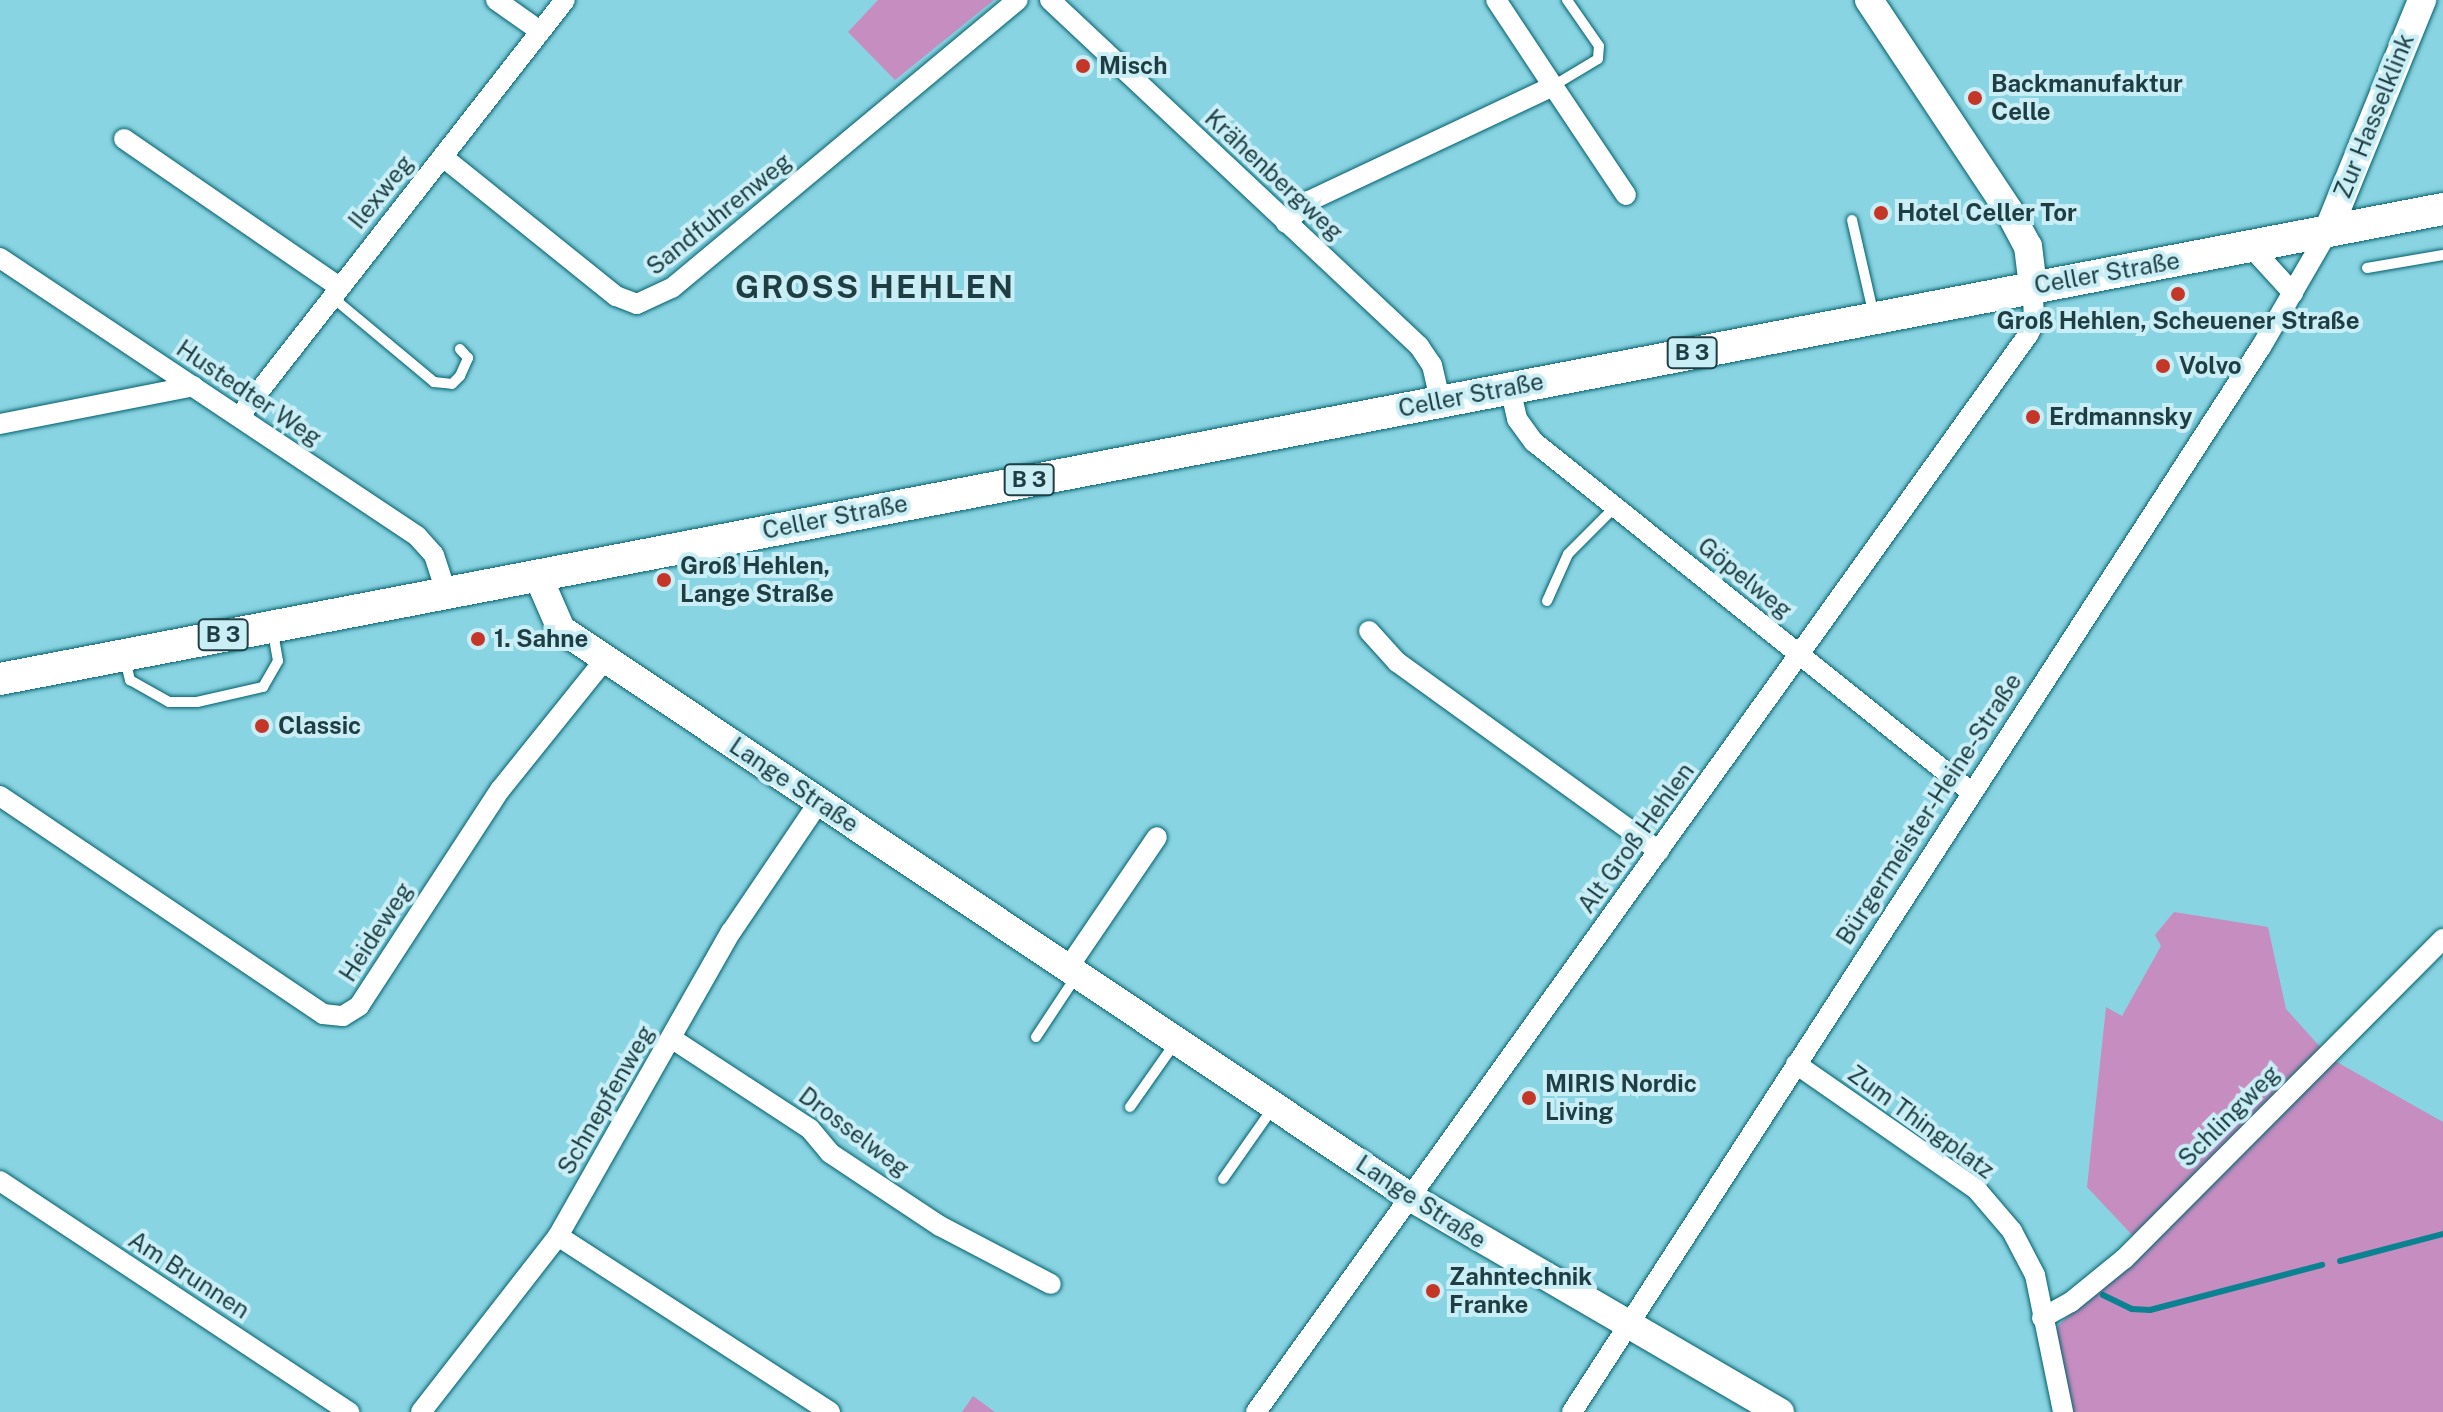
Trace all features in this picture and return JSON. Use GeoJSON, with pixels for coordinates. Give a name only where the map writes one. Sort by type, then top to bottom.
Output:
{"type":"FeatureCollection","features":[{"type":"Feature","properties":{"kind":"main road"},"geometry":{"type":"LineString","coordinates":[[1869,0],[2009,211],[2028,246],[2033,287]]}},
{"type":"Feature","properties":{"kind":"main road","name":"Zur Hasselklink"},"geometry":{"type":"LineString","coordinates":[[2327,233],[2422,0]]}},
{"type":"Feature","properties":{"kind":"main road","name":"Celler Straße"},"geometry":{"type":"LineString","coordinates":[[446,591],[2443,209]]}},
{"type":"Feature","properties":{"kind":"main road","name":"Lange Straße"},"geometry":{"type":"LineString","coordinates":[[537,574],[561,629],[1410,1197],[1780,1412]]}},
{"type":"Feature","properties":{"kind":"main road","name":"B 3"},"geometry":{"type":"LineString","coordinates":[[0,679],[446,591]]}},
{"type":"Feature","properties":{"kind":"street"},"geometry":{"type":"LineString","coordinates":[[496,0],[540,31]]}},
{"type":"Feature","properties":{"kind":"street","name":"Ilexweg"},"geometry":{"type":"LineString","coordinates":[[239,417],[334,291],[565,0]]}},
{"type":"Feature","properties":{"kind":"street","name":"Sandfuhrenweg"},"geometry":{"type":"LineString","coordinates":[[443,157],[616,296],[637,304],[672,288],[1018,0]]}},
{"type":"Feature","properties":{"kind":"street","name":"Krähenbergweg"},"geometry":{"type":"LineString","coordinates":[[1050,0],[1419,346],[1432,365],[1440,401]]}},
{"type":"Feature","properties":{"kind":"street"},"geometry":{"type":"LineString","coordinates":[[1496,0],[1626,195]]}},
{"type":"Feature","properties":{"kind":"street"},"geometry":{"type":"LineString","coordinates":[[1286,223],[1309,201],[1553,86]]}},
{"type":"Feature","properties":{"kind":"street"},"geometry":{"type":"LineString","coordinates":[[124,139],[334,291]]}},
{"type":"Feature","properties":{"kind":"street","name":"Bürgermeister-Heine-Straße"},"geometry":{"type":"LineString","coordinates":[[1572,1412],[2293,293],[2327,233]]}},
{"type":"Feature","properties":{"kind":"street"},"geometry":{"type":"LineString","coordinates":[[2250,246],[2293,293]]}},
{"type":"Feature","properties":{"kind":"street","name":"Hustedter Weg"},"geometry":{"type":"LineString","coordinates":[[0,258],[417,536],[434,555],[446,591]]}},
{"type":"Feature","properties":{"kind":"street","name":"Alt Groß Hehlen"},"geometry":{"type":"LineString","coordinates":[[1256,1412],[2028,335],[2034,323],[2033,287]]}},
{"type":"Feature","properties":{"kind":"street"},"geometry":{"type":"LineString","coordinates":[[0,424],[193,386]]}},
{"type":"Feature","properties":{"kind":"street","name":"Göpelweg"},"geometry":{"type":"LineString","coordinates":[[1510,388],[1517,419],[1534,442],[1971,792]]}},
{"type":"Feature","properties":{"kind":"street"},"geometry":{"type":"LineString","coordinates":[[1369,631],[1397,662],[1659,851]]}},
{"type":"Feature","properties":{"kind":"street","name":"Heideweg"},"geometry":{"type":"LineString","coordinates":[[0,796],[323,1014],[343,1016],[359,1006],[500,790],[606,658]]}},
{"type":"Feature","properties":{"kind":"street","name":"Schnepfenweg"},"geometry":{"type":"LineString","coordinates":[[421,1412],[558,1236],[731,932],[819,802]]}},
{"type":"Feature","properties":{"kind":"street"},"geometry":{"type":"LineString","coordinates":[[1073,971],[1157,837]]}},
{"type":"Feature","properties":{"kind":"street","name":"Schlingweg"},"geometry":{"type":"LineString","coordinates":[[2042,1318],[2071,1302],[2124,1259],[2443,939]]}},
{"type":"Feature","properties":{"kind":"street","name":"Drosselweg"},"geometry":{"type":"LineString","coordinates":[[671,1038],[810,1129],[830,1153],[940,1226],[1051,1284]]}},
{"type":"Feature","properties":{"kind":"street","name":"Zum Thingplatz"},"geometry":{"type":"LineString","coordinates":[[1796,1064],[1977,1190],[2012,1231],[2035,1275],[2063,1412]]}},
{"type":"Feature","properties":{"kind":"street","name":"Am Brunnen"},"geometry":{"type":"LineString","coordinates":[[0,1181],[349,1412]]}},
{"type":"Feature","properties":{"kind":"street"},"geometry":{"type":"LineString","coordinates":[[558,1236],[830,1412]]}},
{"type":"Feature","properties":{"kind":"lane"},"geometry":{"type":"LineString","coordinates":[[1553,86],[1598,59],[1599,46],[1567,0]]}},
{"type":"Feature","properties":{"kind":"lane"},"geometry":{"type":"LineString","coordinates":[[1852,220],[1874,318]]}},
{"type":"Feature","properties":{"kind":"lane"},"geometry":{"type":"LineString","coordinates":[[2367,268],[2443,255]]}},
{"type":"Feature","properties":{"kind":"lane"},"geometry":{"type":"LineString","coordinates":[[334,291],[434,382],[452,384],[460,376],[468,358],[460,349]]}},
{"type":"Feature","properties":{"kind":"lane"},"geometry":{"type":"LineString","coordinates":[[1547,601],[1568,554],[1615,507]]}},
{"type":"Feature","properties":{"kind":"lane"},"geometry":{"type":"LineString","coordinates":[[123,654],[130,680],[169,702],[197,702],[263,687],[278,661],[272,626]]}},
{"type":"Feature","properties":{"kind":"lane"},"geometry":{"type":"LineString","coordinates":[[1036,1037],[1073,971]]}},
{"type":"Feature","properties":{"kind":"lane"},"geometry":{"type":"LineString","coordinates":[[1130,1107],[1177,1041]]}},
{"type":"Feature","properties":{"kind":"lane"},"geometry":{"type":"LineString","coordinates":[[1223,1179],[1274,1106]]}},
{"type":"Feature","properties":{"kind":"shaded area"},"geometry":{"type":"Polygon","coordinates":[[[878,0],[994,0],[895,80],[848,32],[878,0]]]}},
{"type":"Feature","properties":{"kind":"shaded area"},"geometry":{"type":"Polygon","coordinates":[[[2174,912],[2268,927],[2286,1009],[2322,1049],[2133,1236],[2087,1187],[2106,1007],[2122,1016],[2161,946],[2155,935],[2174,912]]]}},
{"type":"Feature","properties":{"kind":"shaded area"},"geometry":{"type":"Polygon","coordinates":[[[2335,1061],[2443,1122],[2443,1412],[2070,1412],[2054,1338],[2058,1326],[2335,1061]]]}},
{"type":"Feature","properties":{"kind":"shaded area"},"geometry":{"type":"Polygon","coordinates":[[[973,1396],[995,1412],[962,1412],[973,1396]]]}},
{"type":"Feature","properties":{"kind":"waterway"},"geometry":{"type":"LineString","coordinates":[[2340,1261],[2443,1234]]}},
{"type":"Feature","properties":{"kind":"waterway"},"geometry":{"type":"LineString","coordinates":[[2103,1295],[2132,1309],[2150,1310],[2322,1265]]}},
{"type":"Feature","properties":{"kind":"place","name":"Misch"},"geometry":{"type":"Point","coordinates":[1083,66]}},
{"type":"Feature","properties":{"kind":"place","name":"Backmanufaktur Celle"},"geometry":{"type":"Point","coordinates":[1975,98]}},
{"type":"Feature","properties":{"kind":"place","name":"Hotel Celler Tor"},"geometry":{"type":"Point","coordinates":[1881,213]}},
{"type":"Feature","properties":{"kind":"place","name":"Groß Hehlen, Scheuener Straße"},"geometry":{"type":"Point","coordinates":[2178,294]}},
{"type":"Feature","properties":{"kind":"place","name":"Volvo"},"geometry":{"type":"Point","coordinates":[2163,366]}},
{"type":"Feature","properties":{"kind":"place","name":"Erdmannsky"},"geometry":{"type":"Point","coordinates":[2033,417]}},
{"type":"Feature","properties":{"kind":"place","name":"Groß Hehlen, Lange Straße"},"geometry":{"type":"Point","coordinates":[664,580]}},
{"type":"Feature","properties":{"kind":"place","name":"1. Sahne"},"geometry":{"type":"Point","coordinates":[478,639]}},
{"type":"Feature","properties":{"kind":"place","name":"Classic"},"geometry":{"type":"Point","coordinates":[262,726]}},
{"type":"Feature","properties":{"kind":"place","name":"MIRIS Nordic Living"},"geometry":{"type":"Point","coordinates":[1529,1098]}},
{"type":"Feature","properties":{"kind":"place","name":"Zahntechnik Franke"},"geometry":{"type":"Point","coordinates":[1433,1291]}},
{"type":"Feature","properties":{"kind":"district","name":"GROSS HEHLEN"},"geometry":{"type":"Point","coordinates":[875,287]}}]}
